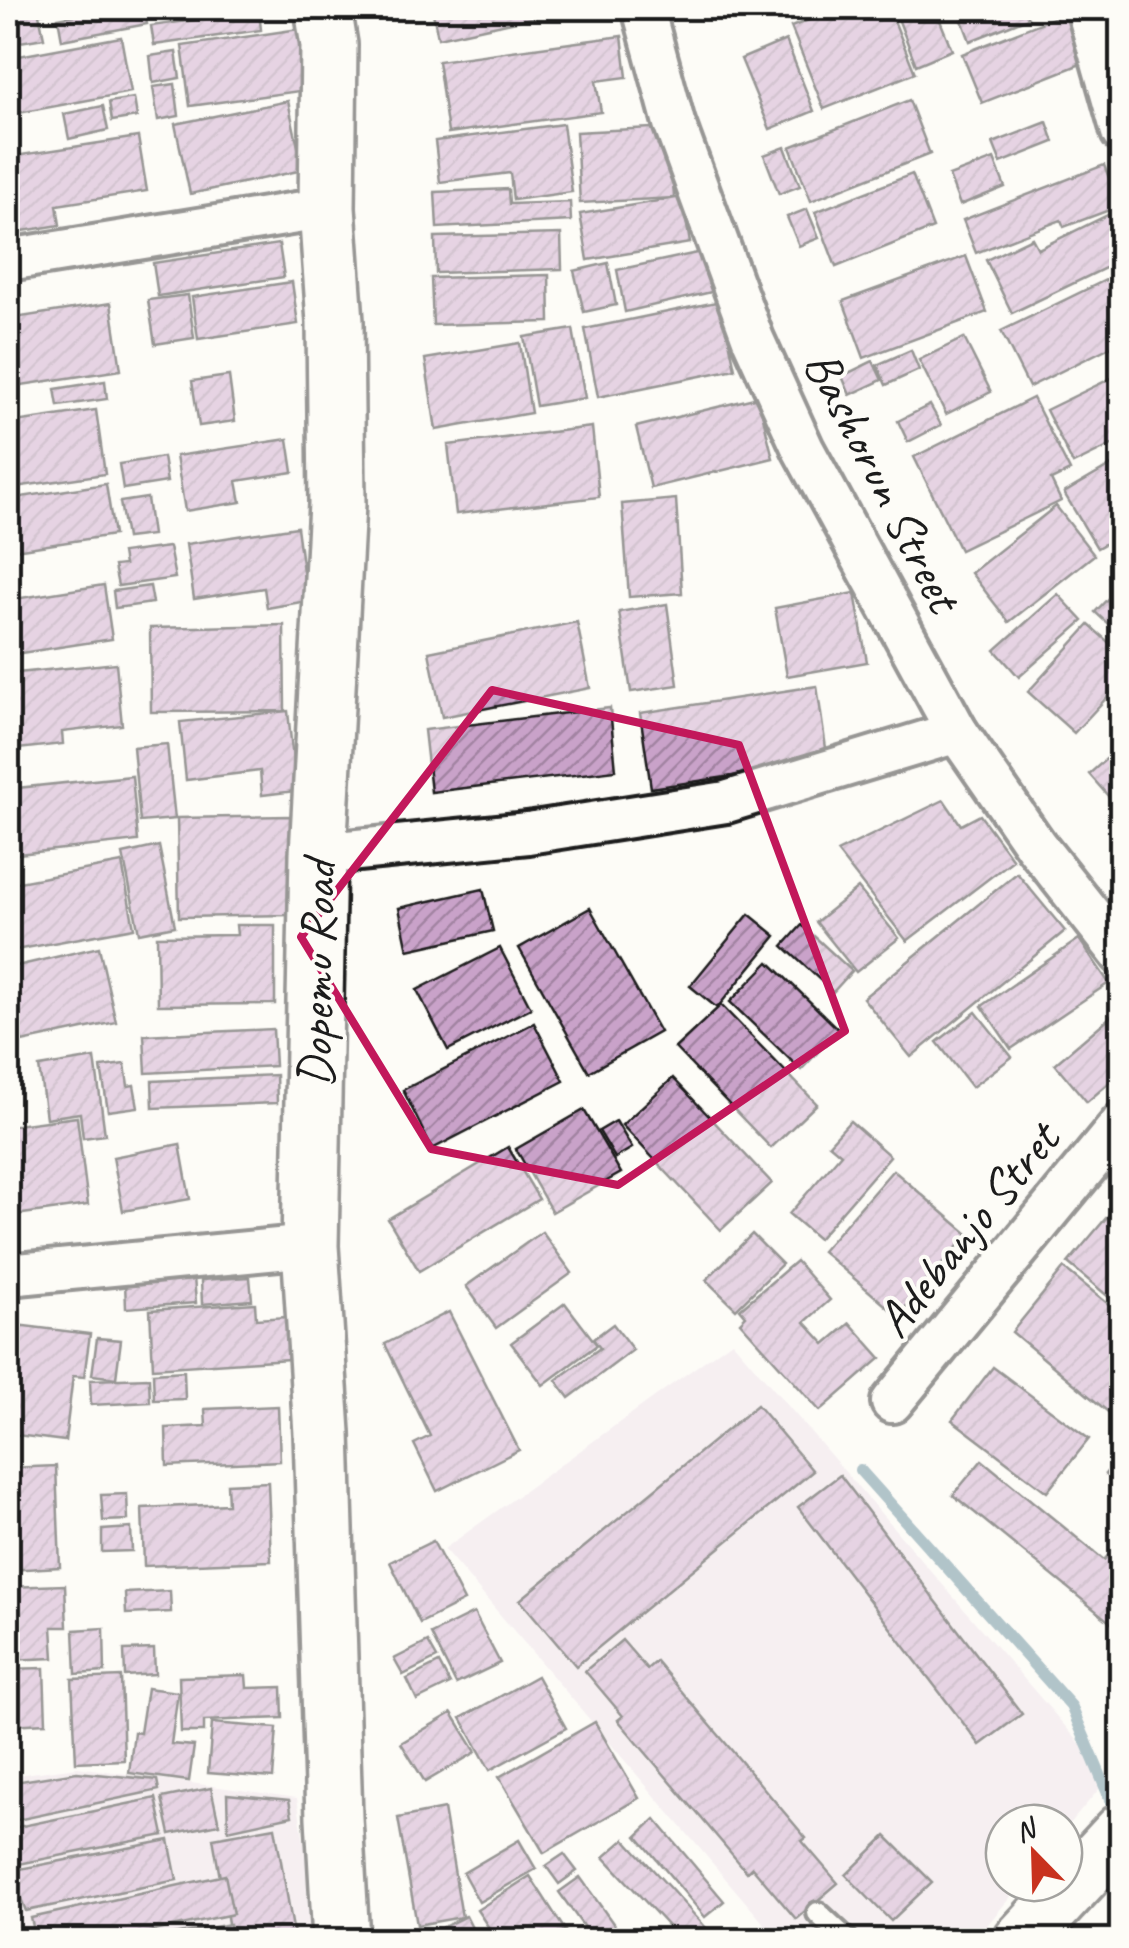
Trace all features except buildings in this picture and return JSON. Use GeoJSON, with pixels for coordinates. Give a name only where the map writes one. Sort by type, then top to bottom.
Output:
{"type":"FeatureCollection","features":[{"type":"Feature","properties":{"kind":"main road","name":"Dopemu Road"},"geometry":{"type":"LineString","coordinates":[[323,8],[330,44],[326,208],[335,322],[337,504],[318,854],[310,1246],[322,1433],[341,1940]]}},
{"type":"Feature","properties":{"kind":"main road"},"geometry":{"type":"LineString","coordinates":[[1022,1940],[1114,1839]]}},
{"type":"Feature","properties":{"kind":"street","name":"Bashorun Street"},"geometry":{"type":"LineString","coordinates":[[643,8],[674,123],[753,338],[803,449],[957,732],[1036,846],[1122,955]]}},
{"type":"Feature","properties":{"kind":"street"},"geometry":{"type":"LineString","coordinates":[[1087,8],[1122,132]]}},
{"type":"Feature","properties":{"kind":"street"},"geometry":{"type":"LineString","coordinates":[[8,260],[326,208]]}},
{"type":"Feature","properties":{"kind":"street"},"geometry":{"type":"LineString","coordinates":[[318,854],[528,832],[726,802],[957,732]]}},
{"type":"Feature","properties":{"kind":"street","name":"Adebanjo Stret"},"geometry":{"type":"LineString","coordinates":[[892,1402],[1122,1123]]}},
{"type":"Feature","properties":{"kind":"street"},"geometry":{"type":"LineString","coordinates":[[8,1275],[310,1246]]}},
{"type":"Feature","properties":{"kind":"lane"},"geometry":{"type":"LineString","coordinates":[[818,1913],[847,1940]]}},
{"type":"Feature","properties":{"kind":"highlighted area"},"geometry":{"type":"Polygon","coordinates":[[[492,690],[739,745],[845,1031],[618,1185],[431,1149],[301,937],[492,690]]]}},
{"type":"Feature","properties":{"kind":"shaded area"},"geometry":{"type":"Polygon","coordinates":[[[732,1341],[1109,1777],[1084,1807],[1084,1803],[984,1803],[984,1903],[1006,1903],[975,1940],[778,1940],[444,1549],[732,1341]]]}},
{"type":"Feature","properties":{"kind":"shaded area"},"geometry":{"type":"Polygon","coordinates":[[[78,1767],[297,1798],[320,1940],[14,1940],[8,1925],[8,1776],[78,1767]]]}},
{"type":"Feature","properties":{"kind":"waterway"},"geometry":{"type":"LineString","coordinates":[[860,1470],[1071,1706],[1120,1822]]}}]}
